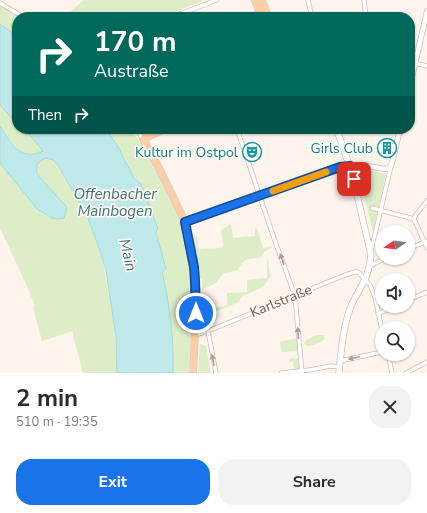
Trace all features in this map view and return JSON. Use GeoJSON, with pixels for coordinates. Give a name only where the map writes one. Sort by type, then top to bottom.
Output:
{"type":"FeatureCollection","features":[{"type":"Feature","properties":{"kind":"main road"},"geometry":{"type":"LineString","coordinates":[[255,0],[259,12]]}},
{"type":"Feature","properties":{"kind":"main road"},"geometry":{"type":"LineString","coordinates":[[262,0],[266,12]]}},
{"type":"Feature","properties":{"kind":"main road"},"geometry":{"type":"LineString","coordinates":[[154,134],[143,139],[185,222],[194,267],[193,373]]}},
{"type":"Feature","properties":{"kind":"main road"},"geometry":{"type":"LineString","coordinates":[[338,134],[354,179],[371,247],[370,266],[347,318],[340,367]]}},
{"type":"Feature","properties":{"kind":"street"},"geometry":{"type":"LineString","coordinates":[[185,12],[217,0]]}},
{"type":"Feature","properties":{"kind":"street"},"geometry":{"type":"LineString","coordinates":[[308,0],[311,12]]}},
{"type":"Feature","properties":{"kind":"street"},"geometry":{"type":"LineString","coordinates":[[364,0],[365,12]]}},
{"type":"Feature","properties":{"kind":"street"},"geometry":{"type":"LineString","coordinates":[[0,3],[15,12]]}},
{"type":"Feature","properties":{"kind":"street"},"geometry":{"type":"LineString","coordinates":[[415,57],[426,21],[427,11]]}},
{"type":"Feature","properties":{"kind":"street"},"geometry":{"type":"LineString","coordinates":[[415,63],[427,66]]}},
{"type":"Feature","properties":{"kind":"street"},"geometry":{"type":"LineString","coordinates":[[140,134],[143,139]]}},
{"type":"Feature","properties":{"kind":"street"},"geometry":{"type":"LineString","coordinates":[[239,134],[295,296],[302,372]]}},
{"type":"Feature","properties":{"kind":"street"},"geometry":{"type":"LineString","coordinates":[[371,247],[399,134]]}},
{"type":"Feature","properties":{"kind":"street"},"geometry":{"type":"LineString","coordinates":[[185,222],[340,167],[368,166],[387,169],[392,163]]}},
{"type":"Feature","properties":{"kind":"street"},"geometry":{"type":"LineString","coordinates":[[414,219],[416,214],[427,201]]}},
{"type":"Feature","properties":{"kind":"street"},"geometry":{"type":"LineString","coordinates":[[372,208],[414,219],[426,241],[427,248]]}},
{"type":"Feature","properties":{"kind":"street"},"geometry":{"type":"LineString","coordinates":[[415,246],[426,241]]}},
{"type":"Feature","properties":{"kind":"street"},"geometry":{"type":"LineString","coordinates":[[371,255],[372,259],[375,261]]}},
{"type":"Feature","properties":{"kind":"street"},"geometry":{"type":"LineString","coordinates":[[370,266],[375,263]]}},
{"type":"Feature","properties":{"kind":"street","name":"Karlstraße"},"geometry":{"type":"LineString","coordinates":[[194,335],[208,331],[353,272],[360,273],[365,280]]}},
{"type":"Feature","properties":{"kind":"street"},"geometry":{"type":"LineString","coordinates":[[365,280],[372,288],[380,321]]}},
{"type":"Feature","properties":{"kind":"street"},"geometry":{"type":"LineString","coordinates":[[415,297],[427,292]]}},
{"type":"Feature","properties":{"kind":"street"},"geometry":{"type":"LineString","coordinates":[[208,331],[216,373]]}},
{"type":"Feature","properties":{"kind":"street"},"geometry":{"type":"LineString","coordinates":[[281,373],[302,372],[330,366],[340,367],[375,354]]}},
{"type":"Feature","properties":{"kind":"street"},"geometry":{"type":"LineString","coordinates":[[389,361],[392,373]]}},
{"type":"Feature","properties":{"kind":"street"},"geometry":{"type":"LineString","coordinates":[[406,373],[427,362]]}},
{"type":"Feature","properties":{"kind":"green space"},"geometry":{"type":"Polygon","coordinates":[[[84,0],[203,1],[175,12],[70,12],[84,0]]]}},
{"type":"Feature","properties":{"kind":"green space"},"geometry":{"type":"Polygon","coordinates":[[[0,4],[12,12],[12,33],[0,24],[0,4]]]}},
{"type":"Feature","properties":{"kind":"green space"},"geometry":{"type":"Polygon","coordinates":[[[0,105],[12,118],[12,134],[29,134],[44,151],[33,155],[23,154],[11,144],[0,126],[0,105]]]}},
{"type":"Feature","properties":{"kind":"green space"},"geometry":{"type":"Polygon","coordinates":[[[110,134],[134,134],[149,156],[184,229],[192,269],[192,317],[189,373],[173,373],[171,322],[162,272],[166,269],[156,232],[137,180],[129,169],[119,147],[110,134]]]}},
{"type":"Feature","properties":{"kind":"green space"},"geometry":{"type":"Polygon","coordinates":[[[46,158],[53,160],[58,165],[88,218],[102,257],[113,317],[117,373],[83,373],[72,331],[42,341],[33,307],[35,306],[0,228],[0,163],[23,191],[67,208],[37,174],[37,164],[46,158]]]}},
{"type":"Feature","properties":{"kind":"green space"},"geometry":{"type":"Polygon","coordinates":[[[364,171],[386,174],[373,233],[361,180],[361,174],[364,171]]]}},
{"type":"Feature","properties":{"kind":"green space"},"geometry":{"type":"Polygon","coordinates":[[[231,224],[233,238],[255,236],[255,229],[257,228],[263,248],[272,247],[264,252],[259,258],[247,259],[238,269],[223,274],[216,283],[202,290],[202,279],[200,278],[193,237],[197,236],[198,248],[200,249],[223,247],[221,230],[231,224]]]}},
{"type":"Feature","properties":{"kind":"green space"},"geometry":{"type":"Polygon","coordinates":[[[268,259],[271,276],[263,287],[241,297],[239,302],[210,314],[207,308],[227,306],[227,293],[247,292],[247,280],[267,278],[268,259]]]}},
{"type":"Feature","properties":{"kind":"green space"},"geometry":{"type":"Polygon","coordinates":[[[206,310],[213,325],[202,329],[200,327],[201,311],[206,310]]]}},
{"type":"Feature","properties":{"kind":"green space"},"geometry":{"type":"Polygon","coordinates":[[[317,335],[323,335],[325,338],[316,344],[305,345],[304,343],[307,340],[317,335]]]}},
{"type":"Feature","properties":{"kind":"green space"},"geometry":{"type":"Polygon","coordinates":[[[297,338],[298,351],[282,352],[280,342],[297,338]]]}},
{"type":"Feature","properties":{"kind":"green space"},"geometry":{"type":"Polygon","coordinates":[[[200,344],[206,346],[211,373],[198,373],[200,344]]]}},
{"type":"Feature","properties":{"kind":"green space"},"geometry":{"type":"Polygon","coordinates":[[[298,358],[299,369],[294,369],[293,362],[290,362],[289,359],[298,358]]]}},
{"type":"Feature","properties":{"kind":"water"},"geometry":{"type":"Polygon","coordinates":[[[0,24],[12,33],[12,118],[0,105],[0,24]]]}},
{"type":"Feature","properties":{"kind":"water","name":"Offenbacher Mainbogen"},"geometry":{"type":"Polygon","coordinates":[[[0,126],[12,145],[22,153],[28,154],[35,154],[43,151],[29,134],[109,134],[119,148],[134,178],[140,183],[158,229],[156,232],[166,269],[162,272],[171,322],[173,373],[117,373],[116,337],[106,271],[88,218],[58,165],[53,160],[46,158],[37,164],[37,174],[67,208],[64,218],[58,219],[52,218],[37,209],[0,163],[0,126]]]}},
{"type":"Feature","properties":{"kind":"slow traffic"},"geometry":{"type":"LineString","coordinates":[[273,191],[326,172]]}},
{"type":"Feature","properties":{"kind":"place","name":"Girls Club"},"geometry":{"type":"Point","coordinates":[387,148]}},
{"type":"Feature","properties":{"kind":"place","name":"Kultur im Ostpol"},"geometry":{"type":"Point","coordinates":[252,152]}},
{"type":"Feature","properties":{"kind":"route"},"geometry":{"type":"LineString","coordinates":[[196,313],[194,267],[185,222],[340,167],[350,166],[354,179]]}},
{"type":"Feature","properties":{"kind":"water label","name":"Main"},"geometry":{"type":"Point","coordinates":[128,255]}}]}
